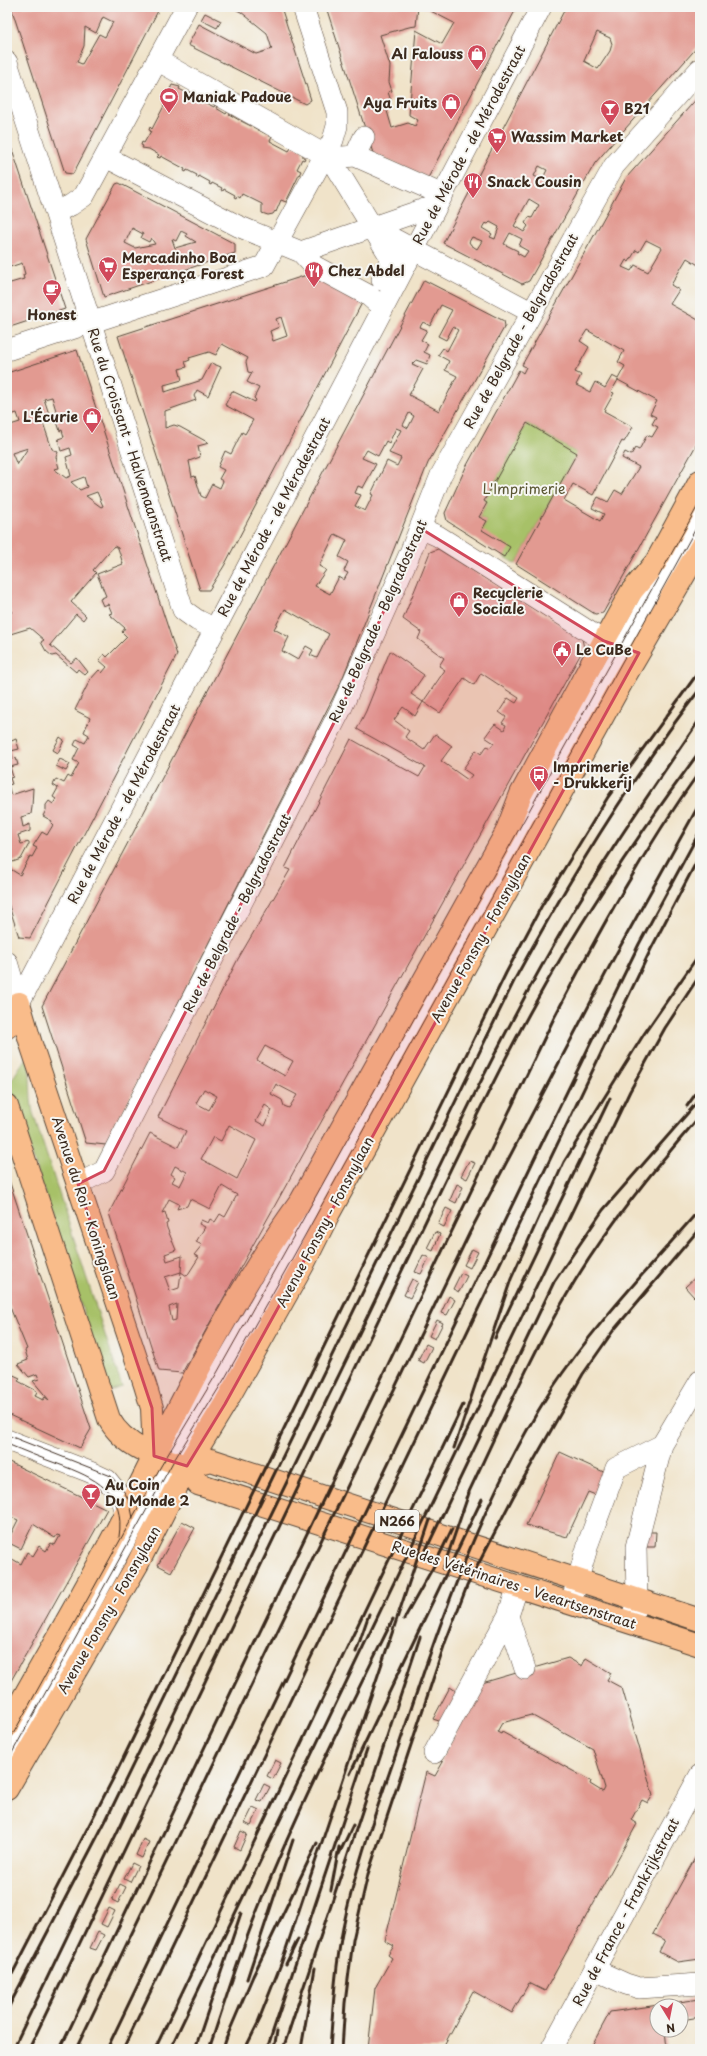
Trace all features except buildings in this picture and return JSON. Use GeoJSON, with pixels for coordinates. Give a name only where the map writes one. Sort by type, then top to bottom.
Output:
{"type":"FeatureCollection","features":[{"type":"Feature","properties":{"kind":"main road"},"geometry":{"type":"LineString","coordinates":[[623,647],[631,592],[656,562],[700,481]]}},
{"type":"Feature","properties":{"kind":"main road"},"geometry":{"type":"LineString","coordinates":[[623,647],[700,548]]}},
{"type":"Feature","properties":{"kind":"main road","name":"Avenue Fonsny - Fonsnylaan"},"geometry":{"type":"LineString","coordinates":[[7,1789],[137,1565],[170,1461],[215,1339],[270,1243],[301,1201],[506,833],[521,794],[623,647]]}},
{"type":"Feature","properties":{"kind":"main road","name":"Avenue Fonsny - Fonsnylaan"},"geometry":{"type":"LineString","coordinates":[[7,1727],[125,1513],[170,1461],[225,1404],[303,1265],[329,1213],[389,1103],[623,647]]}},
{"type":"Feature","properties":{"kind":"main road","name":"Avenue du Roi - Koningslaan"},"geometry":{"type":"LineString","coordinates":[[19,1003],[31,1044],[170,1461]]}},
{"type":"Feature","properties":{"kind":"main road","name":"Rue de Mérode - de Mérodestraat"},"geometry":{"type":"LineString","coordinates":[[7,1027],[19,1003]]}},
{"type":"Feature","properties":{"kind":"main road"},"geometry":{"type":"LineString","coordinates":[[7,1106],[109,1419],[116,1430],[124,1437],[170,1461]]}},
{"type":"Feature","properties":{"kind":"main road","name":"Rue des Vétérinaires - Veeartsenstraat"},"geometry":{"type":"LineString","coordinates":[[170,1461],[211,1460],[579,1575],[637,1600],[700,1620]]}},
{"type":"Feature","properties":{"kind":"main road","name":"Rue des Vétérinaires - Veeartsenstraat"},"geometry":{"type":"LineString","coordinates":[[170,1461],[198,1484],[700,1645]]}},
{"type":"Feature","properties":{"kind":"street"},"geometry":{"type":"LineString","coordinates":[[56,212],[71,205],[84,196],[186,7]]}},
{"type":"Feature","properties":{"kind":"street"},"geometry":{"type":"LineString","coordinates":[[287,247],[327,157],[337,126],[337,112],[304,7]]}},
{"type":"Feature","properties":{"kind":"street","name":"Rue de Mérode - de Mérodestraat"},"geometry":{"type":"LineString","coordinates":[[19,1003],[541,7]]}},
{"type":"Feature","properties":{"kind":"street"},"geometry":{"type":"LineString","coordinates":[[157,60],[327,157],[391,258],[382,280],[387,282]]}},
{"type":"Feature","properties":{"kind":"street","name":"Rue du Croissant - Halvemaanstraat"},"geometry":{"type":"LineString","coordinates":[[7,62],[56,212],[90,323],[184,610],[197,620],[215,629]]}},
{"type":"Feature","properties":{"kind":"street","name":"Rue de Belgrade - Belgradostraat"},"geometry":{"type":"LineString","coordinates":[[78,1184],[104,1171],[341,709],[420,528],[440,474],[614,166],[700,69]]}},
{"type":"Feature","properties":{"kind":"street"},"geometry":{"type":"LineString","coordinates":[[355,156],[364,137]]}},
{"type":"Feature","properties":{"kind":"street"},"geometry":{"type":"LineString","coordinates":[[7,350],[264,266],[287,247],[372,227],[430,200],[355,156],[327,157]]}},
{"type":"Feature","properties":{"kind":"street"},"geometry":{"type":"LineString","coordinates":[[106,157],[238,226],[287,247],[314,266],[368,295],[376,302]]}},
{"type":"Feature","properties":{"kind":"street"},"geometry":{"type":"LineString","coordinates":[[372,227],[531,312]]}},
{"type":"Feature","properties":{"kind":"street"},"geometry":{"type":"LineString","coordinates":[[420,528],[438,536],[623,647],[700,511]]}},
{"type":"Feature","properties":{"kind":"street","name":"Avenue du Roi - Koningslaan"},"geometry":{"type":"LineString","coordinates":[[7,962],[19,1003]]}},
{"type":"Feature","properties":{"kind":"street"},"geometry":{"type":"LineString","coordinates":[[631,1622],[637,1600],[636,1547],[662,1445],[700,1381]]}},
{"type":"Feature","properties":{"kind":"street"},"geometry":{"type":"LineString","coordinates":[[7,1440],[107,1480],[120,1496],[125,1513]]}},
{"type":"Feature","properties":{"kind":"street"},"geometry":{"type":"LineString","coordinates":[[571,1603],[589,1541],[616,1468],[662,1445]]}},
{"type":"Feature","properties":{"kind":"street","name":"Avenue Fonsny - Fonsnylaan"},"geometry":{"type":"LineString","coordinates":[[7,1753],[150,1496],[156,1472],[170,1461]]}},
{"type":"Feature","properties":{"kind":"street"},"geometry":{"type":"LineString","coordinates":[[579,1575],[576,1537],[593,1501]]}},
{"type":"Feature","properties":{"kind":"street"},"geometry":{"type":"LineString","coordinates":[[434,1753],[508,1616],[518,1586]]}},
{"type":"Feature","properties":{"kind":"street"},"geometry":{"type":"LineString","coordinates":[[508,1616],[524,1669]]}},
{"type":"Feature","properties":{"kind":"street","name":"Rue de France - Frankrijkstraat"},"geometry":{"type":"LineString","coordinates":[[551,2049],[700,1775]]}},
{"type":"Feature","properties":{"kind":"street"},"geometry":{"type":"LineString","coordinates":[[595,1970],[626,1984],[639,1988],[700,1984]]}},
{"type":"Feature","properties":{"kind":"highlighted area"},"geometry":{"type":"Polygon","coordinates":[[[420,528],[604,641],[639,653],[225,1404],[187,1466],[154,1456],[152,1408],[78,1184],[104,1171],[341,709],[420,528]]]}},
{"type":"Feature","properties":{"kind":"green space","name":"L'Imprimerie"},"geometry":{"type":"Polygon","coordinates":[[[527,423],[577,453],[516,564],[504,557],[482,530],[487,521],[479,517],[487,503],[484,501],[527,423]]]}},
{"type":"Feature","properties":{"kind":"green space"},"geometry":{"type":"Polygon","coordinates":[[[27,1056],[33,1113],[122,1387],[109,1391],[9,1084],[27,1056]]]}},
{"type":"Feature","properties":{"kind":"tram line"},"geometry":{"type":"LineString","coordinates":[[7,1745],[161,1466],[217,1373],[311,1205],[700,502]]}},
{"type":"Feature","properties":{"kind":"tram line"},"geometry":{"type":"LineString","coordinates":[[7,1762],[173,1462],[225,1378],[293,1257],[700,521]]}},
{"type":"Feature","properties":{"kind":"tram line"},"geometry":{"type":"LineString","coordinates":[[7,1435],[111,1476],[125,1493],[130,1503],[133,1518]]}},
{"type":"Feature","properties":{"kind":"tram line"},"geometry":{"type":"LineString","coordinates":[[7,1444],[72,1469],[105,1488],[113,1497],[118,1508],[120,1521],[119,1537]]}},
{"type":"Feature","properties":{"kind":"railway"},"geometry":{"type":"LineString","coordinates":[[7,1984],[117,1771],[506,973],[541,907],[608,797],[700,670]]}},
{"type":"Feature","properties":{"kind":"railway"},"geometry":{"type":"LineString","coordinates":[[7,2010],[106,1820],[516,977],[558,902],[602,829],[649,758],[700,689]]}},
{"type":"Feature","properties":{"kind":"railway"},"geometry":{"type":"LineString","coordinates":[[13,2049],[489,1065],[545,960],[581,898],[700,719]]}},
{"type":"Feature","properties":{"kind":"railway"},"geometry":{"type":"LineString","coordinates":[[29,2049],[442,1187],[506,1057],[568,946],[632,847],[700,751]]}},
{"type":"Feature","properties":{"kind":"railway"},"geometry":{"type":"LineString","coordinates":[[60,2049],[554,1018],[622,892],[679,801],[700,771]]}},
{"type":"Feature","properties":{"kind":"railway"},"geometry":{"type":"LineString","coordinates":[[76,2049],[470,1232],[616,954],[700,803]]}},
{"type":"Feature","properties":{"kind":"railway"},"geometry":{"type":"LineString","coordinates":[[107,2049],[540,1147],[639,944],[700,831]]}},
{"type":"Feature","properties":{"kind":"railway"},"geometry":{"type":"LineString","coordinates":[[123,2049],[651,949],[700,855]]}},
{"type":"Feature","properties":{"kind":"railway"},"geometry":{"type":"LineString","coordinates":[[454,1448],[511,1279],[564,1162],[644,1034],[700,953]]}},
{"type":"Feature","properties":{"kind":"railway"},"geometry":{"type":"LineString","coordinates":[[170,2049],[630,1091],[665,1028],[700,975]]}},
{"type":"Feature","properties":{"kind":"railway"},"geometry":{"type":"LineString","coordinates":[[687,1106],[700,1088]]}},
{"type":"Feature","properties":{"kind":"railway"},"geometry":{"type":"LineString","coordinates":[[495,1338],[610,1098]]}},
{"type":"Feature","properties":{"kind":"railway"},"geometry":{"type":"LineString","coordinates":[[423,1556],[554,1282],[603,1210],[700,1099]]}},
{"type":"Feature","properties":{"kind":"railway"},"geometry":{"type":"LineString","coordinates":[[466,1498],[539,1346],[580,1272],[628,1203],[700,1116]]}},
{"type":"Feature","properties":{"kind":"railway"},"geometry":{"type":"LineString","coordinates":[[330,2049],[338,1958],[349,1900],[365,1846],[424,1671],[454,1588],[488,1506],[528,1428],[551,1390],[568,1366],[622,1297],[700,1209]]}},
{"type":"Feature","properties":{"kind":"railway"},"geometry":{"type":"LineString","coordinates":[[342,2049],[345,2003],[353,1940],[368,1874],[445,1643],[467,1586],[513,1497],[583,1374],[613,1331],[700,1228]]}},
{"type":"Feature","properties":{"kind":"railway"},"geometry":{"type":"LineString","coordinates":[[155,2049],[463,1405]]}},
{"type":"Feature","properties":{"kind":"railway"},"geometry":{"type":"LineString","coordinates":[[443,1569],[469,1493]]}},
{"type":"Feature","properties":{"kind":"railway"},"geometry":{"type":"LineString","coordinates":[[350,1774],[482,1499]]}},
{"type":"Feature","properties":{"kind":"railway"},"geometry":{"type":"LineString","coordinates":[[258,2022],[281,1964],[430,1520]]}},
{"type":"Feature","properties":{"kind":"railway"},"geometry":{"type":"LineString","coordinates":[[404,1619],[435,1564],[452,1529]]}},
{"type":"Feature","properties":{"kind":"railway"},"geometry":{"type":"LineString","coordinates":[[356,1652],[369,1614]]}},
{"type":"Feature","properties":{"kind":"railway"},"geometry":{"type":"LineString","coordinates":[[209,2049],[247,1937],[276,1865],[324,1759],[393,1619]]}},
{"type":"Feature","properties":{"kind":"railway"},"geometry":{"type":"LineString","coordinates":[[283,2049],[420,1637]]}},
{"type":"Feature","properties":{"kind":"railway"},"geometry":{"type":"LineString","coordinates":[[267,2049],[367,1749]]}},
{"type":"Feature","properties":{"kind":"railway"},"geometry":{"type":"LineString","coordinates":[[339,1854],[353,1825]]}},
{"type":"Feature","properties":{"kind":"railway"},"geometry":{"type":"LineString","coordinates":[[247,1979],[293,1840]]}},
{"type":"Feature","properties":{"kind":"railway"},"geometry":{"type":"LineString","coordinates":[[226,2039],[253,1976],[317,1843]]}},
{"type":"Feature","properties":{"kind":"railway"},"geometry":{"type":"LineString","coordinates":[[331,1890],[339,1847]]}},
{"type":"Feature","properties":{"kind":"railway"},"geometry":{"type":"LineString","coordinates":[[195,2049],[241,1913]]}},
{"type":"Feature","properties":{"kind":"railway"},"geometry":{"type":"LineString","coordinates":[[286,1964],[298,1939]]}},
{"type":"Feature","properties":{"kind":"railway"},"geometry":{"type":"LineString","coordinates":[[301,2049],[315,1968]]}},
{"type":"Feature","properties":{"kind":"railway"},"geometry":{"type":"LineString","coordinates":[[245,2049],[261,2017]]}},
{"type":"Feature","properties":{"kind":"railway"},"geometry":{"type":"LineString","coordinates":[[274,2049],[277,2031]]}},
{"type":"Feature","properties":{"kind":"railway"},"geometry":{"type":"LineString","coordinates":[[223,2049],[228,2034]]}},
{"type":"Feature","properties":{"kind":"place","name":"Al Falouss"},"geometry":{"type":"Point","coordinates":[477,71]}},
{"type":"Feature","properties":{"kind":"place","name":"Maniak Padoue"},"geometry":{"type":"Point","coordinates":[169,114]}},
{"type":"Feature","properties":{"kind":"place","name":"Aya Fruits"},"geometry":{"type":"Point","coordinates":[451,120]}},
{"type":"Feature","properties":{"kind":"place","name":"B21"},"geometry":{"type":"Point","coordinates":[610,126]}},
{"type":"Feature","properties":{"kind":"place","name":"Wassim Market"},"geometry":{"type":"Point","coordinates":[497,154]}},
{"type":"Feature","properties":{"kind":"place","name":"Snack Cousin"},"geometry":{"type":"Point","coordinates":[473,199]}},
{"type":"Feature","properties":{"kind":"place","name":"Mercadinho Boa Esperança Forest"},"geometry":{"type":"Point","coordinates":[108,283]}},
{"type":"Feature","properties":{"kind":"place","name":"Chez Abdel"},"geometry":{"type":"Point","coordinates":[314,288]}},
{"type":"Feature","properties":{"kind":"place","name":"Honest"},"geometry":{"type":"Point","coordinates":[52,306]}},
{"type":"Feature","properties":{"kind":"place","name":"L'Écurie"},"geometry":{"type":"Point","coordinates":[92,434]}},
{"type":"Feature","properties":{"kind":"place","name":"Recyclerie Sociale"},"geometry":{"type":"Point","coordinates":[459,618]}},
{"type":"Feature","properties":{"kind":"place","name":"Le CuBe"},"geometry":{"type":"Point","coordinates":[562,667]}},
{"type":"Feature","properties":{"kind":"place","name":"Imprimerie - Drukkerij"},"geometry":{"type":"Point","coordinates":[539,792]}},
{"type":"Feature","properties":{"kind":"place","name":"Au Coin Du Monde 2"},"geometry":{"type":"Point","coordinates":[91,1510]}}]}
